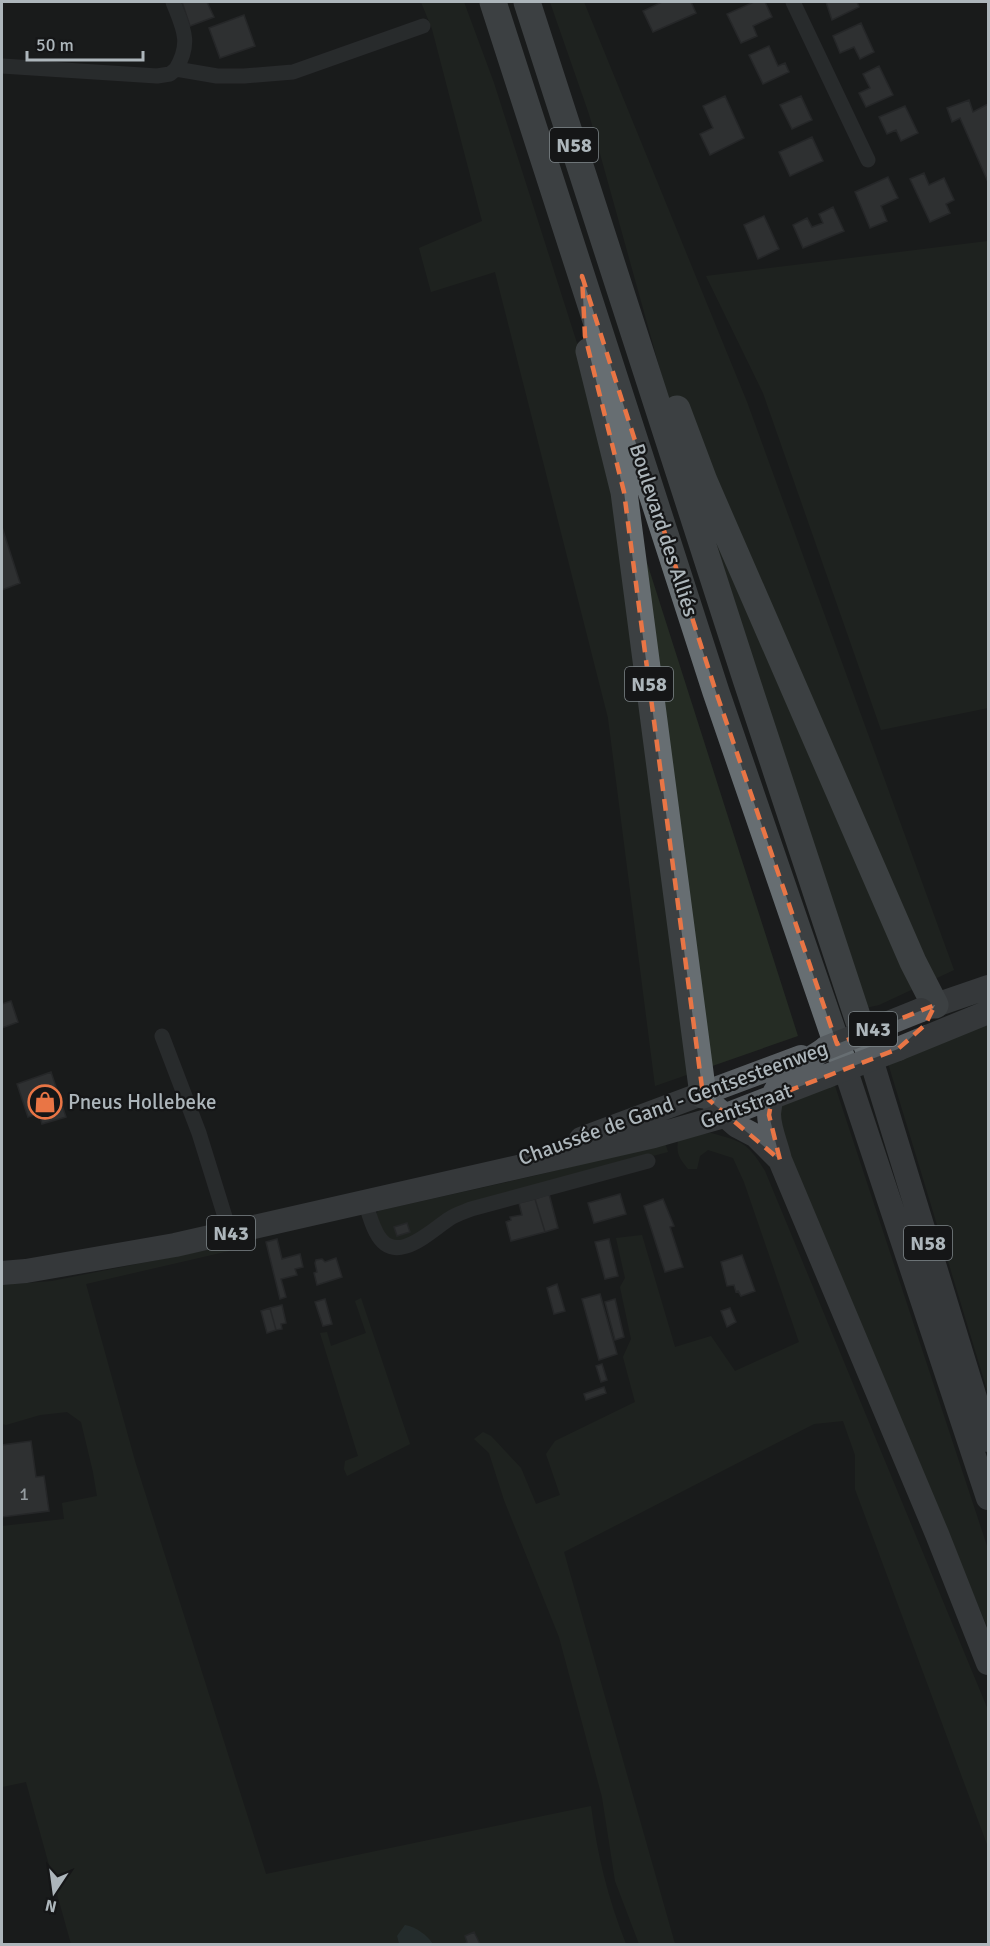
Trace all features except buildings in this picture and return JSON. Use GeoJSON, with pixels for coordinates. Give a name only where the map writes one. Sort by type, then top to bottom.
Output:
{"type":"FeatureCollection","features":[{"type":"Feature","properties":{"kind":"highway","name":"Boulevard des Alliés"},"geometry":{"type":"LineString","coordinates":[[493,2],[834,1052]]}},
{"type":"Feature","properties":{"kind":"highway","name":"Boulevard des Alliés"},"geometry":{"type":"LineString","coordinates":[[528,2],[867,1046]]}},
{"type":"Feature","properties":{"kind":"highway","name":"N58"},"geometry":{"type":"LineString","coordinates":[[582,276],[585,336],[624,492],[703,1095]]}},
{"type":"Feature","properties":{"kind":"highway","name":"N58"},"geometry":{"type":"LineString","coordinates":[[621,288],[663,371],[704,481],[913,962],[927,1019]]}},
{"type":"Feature","properties":{"kind":"main road","name":"Chaussée de Gand - Gentsesteenweg"},"geometry":{"type":"LineString","coordinates":[[459,1179],[567,1144],[703,1095],[781,1082],[834,1052],[986,996]]}},
{"type":"Feature","properties":{"kind":"main road","name":"Gentstraat"},"geometry":{"type":"LineString","coordinates":[[459,1179],[654,1136],[724,1116],[781,1082],[898,1049],[927,1019]]}},
{"type":"Feature","properties":{"kind":"main road","name":"N58"},"geometry":{"type":"LineString","coordinates":[[867,1046],[988,1440]]}},
{"type":"Feature","properties":{"kind":"main road","name":"N58"},"geometry":{"type":"LineString","coordinates":[[834,1052],[988,1498]]}},
{"type":"Feature","properties":{"kind":"main road"},"geometry":{"type":"LineString","coordinates":[[781,1082],[769,1115],[780,1160],[937,1534],[988,1663]]}},
{"type":"Feature","properties":{"kind":"main road"},"geometry":{"type":"LineString","coordinates":[[703,1095],[724,1116],[756,1136],[780,1160]]}},
{"type":"Feature","properties":{"kind":"main road","name":"N43"},"geometry":{"type":"LineString","coordinates":[[2,1273],[90,1261],[230,1233],[459,1179]]}},
{"type":"Feature","properties":{"kind":"street"},"geometry":{"type":"LineString","coordinates":[[2,66],[157,76],[170,74],[184,56],[186,38],[173,2]]}},
{"type":"Feature","properties":{"kind":"street"},"geometry":{"type":"LineString","coordinates":[[793,2],[868,160]]}},
{"type":"Feature","properties":{"kind":"street"},"geometry":{"type":"LineString","coordinates":[[176,69],[217,76],[292,72],[423,26]]}},
{"type":"Feature","properties":{"kind":"street"},"geometry":{"type":"LineString","coordinates":[[162,1036],[198,1134],[230,1233]]}},
{"type":"Feature","properties":{"kind":"street"},"geometry":{"type":"LineString","coordinates":[[365,1201],[376,1233],[383,1243],[400,1248],[414,1244],[452,1216],[471,1209],[648,1161]]}},
{"type":"Feature","properties":{"kind":"highlighted area"},"geometry":{"type":"Polygon","coordinates":[[[582,276],[716,692],[837,1044],[935,1005],[925,1025],[898,1049],[772,1097],[769,1115],[780,1160],[703,1095],[624,492],[585,336],[582,276]]]}},
{"type":"Feature","properties":{"kind":"shaded area"},"geometry":{"type":"Polygon","coordinates":[[[421,2],[464,2],[494,83],[798,1036],[655,1086],[608,718],[495,272],[431,292],[419,248],[482,221],[432,29],[421,2]]]}},
{"type":"Feature","properties":{"kind":"shaded area"},"geometry":{"type":"Polygon","coordinates":[[[550,2],[584,2],[747,402],[954,970],[879,1005],[856,1010],[746,679],[589,114],[550,2]]]}},
{"type":"Feature","properties":{"kind":"shaded area"},"geometry":{"type":"Polygon","coordinates":[[[988,241],[988,708],[881,730],[763,393],[706,276],[988,241]]]}},
{"type":"Feature","properties":{"kind":"shaded area"},"geometry":{"type":"Polygon","coordinates":[[[988,1023],[988,1393],[888,1063],[988,1023]]]}},
{"type":"Feature","properties":{"kind":"shaded area"},"geometry":{"type":"Polygon","coordinates":[[[834,1083],[988,1549],[988,1629],[786,1152],[777,1113],[786,1101],[834,1083]]]}},
{"type":"Feature","properties":{"kind":"shaded area"},"geometry":{"type":"Polygon","coordinates":[[[711,1133],[743,1145],[753,1154],[765,1171],[988,1710],[988,1847],[855,1489],[855,1455],[843,1421],[814,1424],[564,1552],[675,1944],[639,1944],[615,1881],[602,1797],[559,1637],[504,1500],[489,1453],[474,1439],[483,1432],[491,1436],[521,1468],[536,1504],[560,1495],[546,1454],[555,1441],[635,1402],[623,1357],[631,1339],[620,1287],[625,1278],[616,1238],[642,1235],[675,1347],[711,1336],[735,1371],[799,1342],[744,1182],[733,1158],[708,1150],[700,1156],[697,1169],[688,1169],[679,1156],[678,1141],[692,1135],[711,1133]]]}},
{"type":"Feature","properties":{"kind":"shaded area"},"geometry":{"type":"Polygon","coordinates":[[[665,1143],[668,1152],[498,1196],[410,1240],[389,1242],[375,1217],[378,1211],[534,1176],[665,1143]]]}},
{"type":"Feature","properties":{"kind":"shaded area"},"geometry":{"type":"Polygon","coordinates":[[[227,1246],[229,1251],[86,1284],[135,1461],[266,1874],[591,1806],[604,1876],[626,1944],[433,1944],[431,1941],[397,1936],[399,1944],[71,1944],[26,1782],[2,1787],[2,1526],[64,1519],[62,1503],[97,1496],[81,1422],[67,1412],[40,1415],[6,1425],[2,1424],[2,1285],[52,1281],[227,1246]]]}},
{"type":"Feature","properties":{"kind":"shaded area"},"geometry":{"type":"Polygon","coordinates":[[[361,1298],[410,1444],[347,1476],[344,1469],[345,1461],[358,1456],[320,1333],[327,1332],[331,1346],[366,1333],[355,1301],[361,1298]]]}},
{"type":"Feature","properties":{"kind":"shaded area"},"geometry":{"type":"Polygon","coordinates":[[[405,1925],[421,1932],[433,1944],[399,1944],[397,1936],[405,1925]]]}},
{"type":"Feature","properties":{"kind":"place","name":"Pneus Hollebeke"},"geometry":{"type":"Point","coordinates":[45,1102]}}]}
